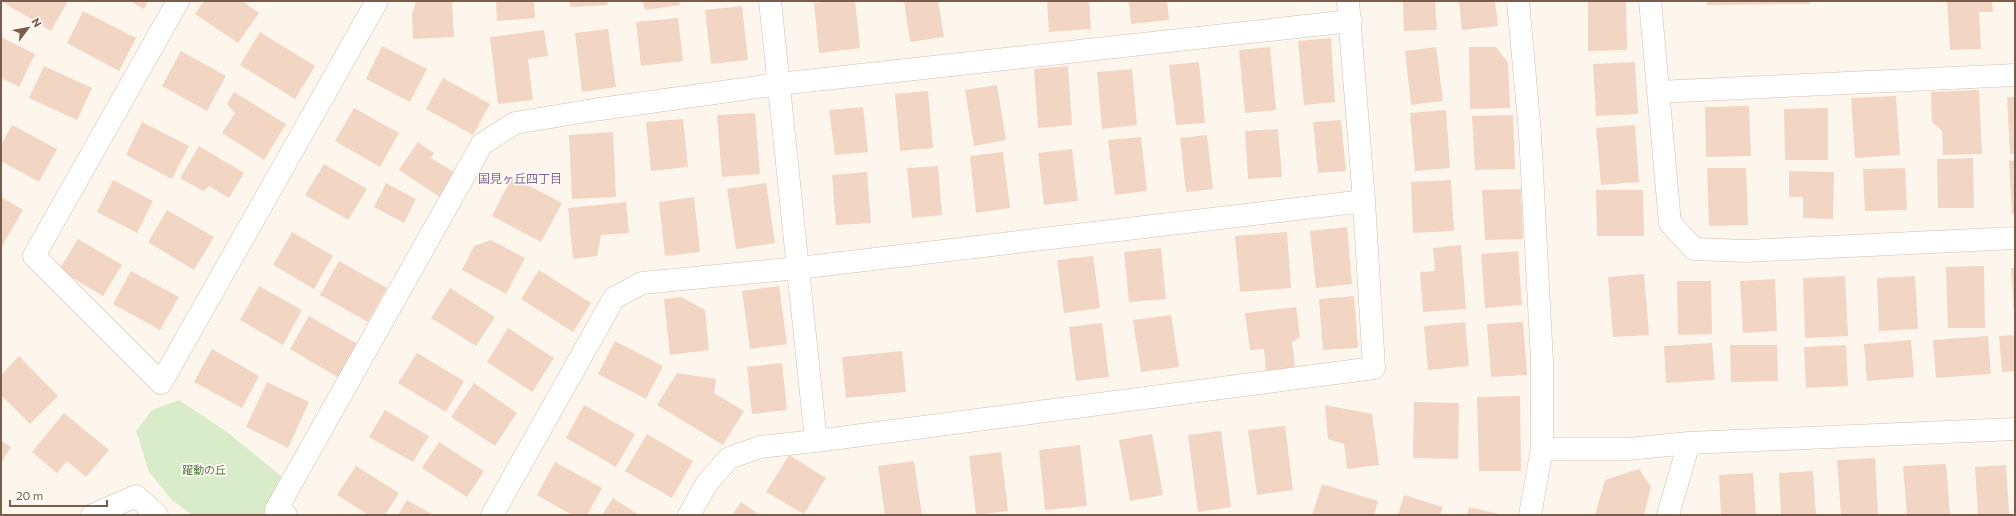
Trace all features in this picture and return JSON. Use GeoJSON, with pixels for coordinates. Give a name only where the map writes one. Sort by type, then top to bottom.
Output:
{"type":"FeatureCollection","features":[{"type":"Feature","properties":{"kind":"street"},"geometry":{"type":"LineString","coordinates":[[178,1],[34,256],[161,383],[377,1]]}},
{"type":"Feature","properties":{"kind":"street"},"geometry":{"type":"LineString","coordinates":[[770,1],[816,441]]}},
{"type":"Feature","properties":{"kind":"street"},"geometry":{"type":"LineString","coordinates":[[1518,1],[1530,133],[1542,362],[1542,449],[1530,515]]}},
{"type":"Feature","properties":{"kind":"street"},"geometry":{"type":"LineString","coordinates":[[1650,1],[1670,223],[1694,249],[1746,251],[2015,238]]}},
{"type":"Feature","properties":{"kind":"street"},"geometry":{"type":"LineString","coordinates":[[286,515],[276,510],[482,144],[515,123],[593,110],[779,84],[1350,11],[1364,201],[1374,368],[760,447],[729,458],[707,483],[688,515]]}},
{"type":"Feature","properties":{"kind":"street"},"geometry":{"type":"LineString","coordinates":[[1658,92],[2015,75]]}},
{"type":"Feature","properties":{"kind":"street"},"geometry":{"type":"LineString","coordinates":[[492,515],[614,298],[642,283],[798,268],[1364,201]]}},
{"type":"Feature","properties":{"kind":"street"},"geometry":{"type":"LineString","coordinates":[[1542,449],[1628,449],[1689,443],[2015,429]]}},
{"type":"Feature","properties":{"kind":"street"},"geometry":{"type":"LineString","coordinates":[[1668,515],[1689,443]]}},
{"type":"Feature","properties":{"kind":"street"},"geometry":{"type":"LineString","coordinates":[[92,515],[136,496],[157,515]]}},
{"type":"Feature","properties":{"kind":"green space","name":"躍動の丘"},"geometry":{"type":"Polygon","coordinates":[[[179,400],[227,432],[286,480],[264,515],[192,515],[172,500],[149,472],[136,431],[152,410],[179,400]]]}},
{"type":"Feature","properties":{"kind":"building"},"geometry":{"type":"Polygon","coordinates":[[[1,1],[68,1],[51,31],[1,1]]]}},
{"type":"Feature","properties":{"kind":"building"},"geometry":{"type":"Polygon","coordinates":[[[130,1],[148,1],[144,9],[130,1]]]}},
{"type":"Feature","properties":{"kind":"building"},"geometry":{"type":"Polygon","coordinates":[[[204,1],[242,1],[259,13],[238,43],[195,14],[204,1]]]}},
{"type":"Feature","properties":{"kind":"building"},"geometry":{"type":"Polygon","coordinates":[[[416,1],[452,1],[454,37],[413,39],[412,14],[416,1]]]}},
{"type":"Feature","properties":{"kind":"building"},"geometry":{"type":"Polygon","coordinates":[[[496,1],[534,1],[535,18],[497,21],[496,1]]]}},
{"type":"Feature","properties":{"kind":"building"},"geometry":{"type":"Polygon","coordinates":[[[570,1],[607,1],[608,5],[570,7],[570,1]]]}},
{"type":"Feature","properties":{"kind":"building"},"geometry":{"type":"Polygon","coordinates":[[[643,1],[679,1],[680,5],[645,10],[643,1]]]}},
{"type":"Feature","properties":{"kind":"building"},"geometry":{"type":"Polygon","coordinates":[[[855,1],[860,48],[819,53],[814,3],[855,1]]]}},
{"type":"Feature","properties":{"kind":"building"},"geometry":{"type":"Polygon","coordinates":[[[904,1],[938,1],[944,37],[910,42],[904,1]]]}},
{"type":"Feature","properties":{"kind":"building"},"geometry":{"type":"Polygon","coordinates":[[[1047,1],[1089,1],[1091,29],[1049,32],[1047,1]]]}},
{"type":"Feature","properties":{"kind":"building"},"geometry":{"type":"Polygon","coordinates":[[[1129,1],[1167,1],[1169,20],[1131,24],[1129,1]]]}},
{"type":"Feature","properties":{"kind":"building"},"geometry":{"type":"Polygon","coordinates":[[[1403,1],[1435,1],[1437,30],[1404,31],[1403,1]]]}},
{"type":"Feature","properties":{"kind":"building"},"geometry":{"type":"Polygon","coordinates":[[[1459,1],[1495,1],[1498,26],[1462,30],[1459,1]]]}},
{"type":"Feature","properties":{"kind":"building"},"geometry":{"type":"Polygon","coordinates":[[[1588,1],[1626,1],[1627,50],[1588,51],[1588,1]]]}},
{"type":"Feature","properties":{"kind":"building"},"geometry":{"type":"Polygon","coordinates":[[[1707,1],[1810,1],[1810,4],[1707,5],[1707,1]]]}},
{"type":"Feature","properties":{"kind":"building"},"geometry":{"type":"Polygon","coordinates":[[[1947,1],[1992,1],[1993,12],[1979,12],[1981,49],[1950,50],[1947,1]]]}},
{"type":"Feature","properties":{"kind":"building"},"geometry":{"type":"Polygon","coordinates":[[[742,6],[748,60],[711,64],[705,10],[742,6]]]}},
{"type":"Feature","properties":{"kind":"building"},"geometry":{"type":"Polygon","coordinates":[[[83,11],[136,38],[119,71],[67,43],[83,11]]]}},
{"type":"Feature","properties":{"kind":"building"},"geometry":{"type":"Polygon","coordinates":[[[678,18],[683,61],[641,66],[636,22],[678,18]]]}},
{"type":"Feature","properties":{"kind":"building"},"geometry":{"type":"Polygon","coordinates":[[[608,29],[616,87],[582,92],[575,33],[608,29]]]}},
{"type":"Feature","properties":{"kind":"building"},"geometry":{"type":"Polygon","coordinates":[[[544,30],[548,56],[528,59],[533,100],[498,104],[490,37],[544,30]]]}},
{"type":"Feature","properties":{"kind":"building"},"geometry":{"type":"Polygon","coordinates":[[[260,32],[315,66],[295,99],[240,65],[260,32]]]}},
{"type":"Feature","properties":{"kind":"building"},"geometry":{"type":"Polygon","coordinates":[[[1,37],[35,54],[19,87],[1,78],[1,37]]]}},
{"type":"Feature","properties":{"kind":"building"},"geometry":{"type":"Polygon","coordinates":[[[1331,38],[1335,102],[1304,105],[1298,41],[1331,38]]]}},
{"type":"Feature","properties":{"kind":"building"},"geometry":{"type":"Polygon","coordinates":[[[382,46],[427,69],[410,102],[366,79],[382,46]]]}},
{"type":"Feature","properties":{"kind":"building"},"geometry":{"type":"Polygon","coordinates":[[[1270,47],[1276,110],[1245,113],[1239,50],[1270,47]]]}},
{"type":"Feature","properties":{"kind":"building"},"geometry":{"type":"Polygon","coordinates":[[[1436,47],[1443,101],[1411,105],[1405,51],[1436,47]]]}},
{"type":"Feature","properties":{"kind":"building"},"geometry":{"type":"Polygon","coordinates":[[[1469,47],[1496,47],[1508,63],[1510,108],[1470,109],[1469,47]]]}},
{"type":"Feature","properties":{"kind":"building"},"geometry":{"type":"Polygon","coordinates":[[[181,51],[226,76],[207,111],[162,86],[181,51]]]}},
{"type":"Feature","properties":{"kind":"building"},"geometry":{"type":"Polygon","coordinates":[[[1199,62],[1205,123],[1176,125],[1169,65],[1199,62]]]}},
{"type":"Feature","properties":{"kind":"building"},"geometry":{"type":"Polygon","coordinates":[[[1635,62],[1638,114],[1596,116],[1593,64],[1635,62]]]}},
{"type":"Feature","properties":{"kind":"building"},"geometry":{"type":"Polygon","coordinates":[[[44,66],[92,88],[77,120],[29,98],[44,66]]]}},
{"type":"Feature","properties":{"kind":"building"},"geometry":{"type":"Polygon","coordinates":[[[1068,66],[1072,125],[1038,128],[1034,69],[1068,66]]]}},
{"type":"Feature","properties":{"kind":"building"},"geometry":{"type":"Polygon","coordinates":[[[1132,69],[1137,125],[1102,129],[1097,72],[1132,69]]]}},
{"type":"Feature","properties":{"kind":"building"},"geometry":{"type":"Polygon","coordinates":[[[443,78],[490,104],[473,135],[426,109],[443,78]]]}},
{"type":"Feature","properties":{"kind":"building"},"geometry":{"type":"Polygon","coordinates":[[[997,85],[1006,140],[974,146],[965,90],[997,85]]]}},
{"type":"Feature","properties":{"kind":"building"},"geometry":{"type":"Polygon","coordinates":[[[1979,90],[1982,154],[1943,155],[1942,131],[1932,122],[1931,92],[1979,90]]]}},
{"type":"Feature","properties":{"kind":"building"},"geometry":{"type":"Polygon","coordinates":[[[928,91],[933,148],[900,151],[895,94],[928,91]]]}},
{"type":"Feature","properties":{"kind":"building"},"geometry":{"type":"Polygon","coordinates":[[[234,92],[286,124],[264,160],[222,133],[235,113],[227,104],[234,92]]]}},
{"type":"Feature","properties":{"kind":"building"},"geometry":{"type":"Polygon","coordinates":[[[1896,96],[1900,155],[1855,158],[1851,98],[1896,96]]]}},
{"type":"Feature","properties":{"kind":"building"},"geometry":{"type":"Polygon","coordinates":[[[2007,97],[2015,97],[2015,154],[2010,154],[2007,97]]]}},
{"type":"Feature","properties":{"kind":"building"},"geometry":{"type":"Polygon","coordinates":[[[1749,106],[1751,156],[1706,157],[1705,107],[1749,106]]]}},
{"type":"Feature","properties":{"kind":"building"},"geometry":{"type":"Polygon","coordinates":[[[863,107],[868,152],[835,155],[829,110],[863,107]]]}},
{"type":"Feature","properties":{"kind":"building"},"geometry":{"type":"Polygon","coordinates":[[[354,108],[399,133],[380,167],[335,141],[354,108]]]}},
{"type":"Feature","properties":{"kind":"building"},"geometry":{"type":"Polygon","coordinates":[[[1828,108],[1828,160],[1785,160],[1784,109],[1828,108]]]}},
{"type":"Feature","properties":{"kind":"building"},"geometry":{"type":"Polygon","coordinates":[[[1446,110],[1450,168],[1415,171],[1410,113],[1446,110]]]}},
{"type":"Feature","properties":{"kind":"building"},"geometry":{"type":"Polygon","coordinates":[[[755,113],[760,174],[722,177],[717,115],[755,113]]]}},
{"type":"Feature","properties":{"kind":"building"},"geometry":{"type":"Polygon","coordinates":[[[1513,115],[1515,169],[1475,170],[1472,116],[1513,115]]]}},
{"type":"Feature","properties":{"kind":"building"},"geometry":{"type":"Polygon","coordinates":[[[683,119],[688,167],[651,171],[646,122],[683,119]]]}},
{"type":"Feature","properties":{"kind":"building"},"geometry":{"type":"Polygon","coordinates":[[[1341,120],[1346,171],[1318,173],[1313,122],[1341,120]]]}},
{"type":"Feature","properties":{"kind":"building"},"geometry":{"type":"Polygon","coordinates":[[[142,122],[189,146],[172,179],[126,155],[142,122]]]}},
{"type":"Feature","properties":{"kind":"building"},"geometry":{"type":"Polygon","coordinates":[[[12,125],[57,149],[39,182],[1,161],[1,145],[12,125]]]}},
{"type":"Feature","properties":{"kind":"building"},"geometry":{"type":"Polygon","coordinates":[[[1635,125],[1639,182],[1601,185],[1596,128],[1635,125]]]}},
{"type":"Feature","properties":{"kind":"building"},"geometry":{"type":"Polygon","coordinates":[[[1278,129],[1282,177],[1248,179],[1245,131],[1278,129]]]}},
{"type":"Feature","properties":{"kind":"building"},"geometry":{"type":"Polygon","coordinates":[[[613,132],[616,197],[572,199],[569,135],[613,132]]]}},
{"type":"Feature","properties":{"kind":"building"},"geometry":{"type":"Polygon","coordinates":[[[1207,135],[1213,189],[1186,192],[1180,138],[1207,135]]]}},
{"type":"Feature","properties":{"kind":"building"},"geometry":{"type":"Polygon","coordinates":[[[1141,137],[1147,191],[1115,195],[1108,140],[1141,137]]]}},
{"type":"Feature","properties":{"kind":"building"},"geometry":{"type":"Polygon","coordinates":[[[418,142],[434,153],[431,158],[460,176],[444,200],[399,170],[418,142]]]}},
{"type":"Feature","properties":{"kind":"building"},"geometry":{"type":"Polygon","coordinates":[[[199,146],[244,173],[229,198],[209,186],[203,191],[180,178],[199,146]]]}},
{"type":"Feature","properties":{"kind":"building"},"geometry":{"type":"Polygon","coordinates":[[[1072,149],[1078,201],[1044,205],[1038,153],[1072,149]]]}},
{"type":"Feature","properties":{"kind":"building"},"geometry":{"type":"Polygon","coordinates":[[[1003,152],[1010,208],[976,213],[970,156],[1003,152]]]}},
{"type":"Feature","properties":{"kind":"building"},"geometry":{"type":"Polygon","coordinates":[[[1973,158],[1974,208],[1938,208],[1937,159],[1973,158]]]}},
{"type":"Feature","properties":{"kind":"building"},"geometry":{"type":"Polygon","coordinates":[[[2015,160],[2015,214],[2012,214],[2009,161],[2015,160]]]}},
{"type":"Feature","properties":{"kind":"building"},"geometry":{"type":"Polygon","coordinates":[[[324,164],[367,189],[348,220],[305,195],[324,164]]]}},
{"type":"Feature","properties":{"kind":"building"},"geometry":{"type":"Polygon","coordinates":[[[938,166],[942,215],[912,218],[907,168],[938,166]]]}},
{"type":"Feature","properties":{"kind":"building"},"geometry":{"type":"Polygon","coordinates":[[[1707,168],[1746,168],[1748,225],[1709,226],[1707,168]]]}},
{"type":"Feature","properties":{"kind":"building"},"geometry":{"type":"Polygon","coordinates":[[[1905,168],[1907,210],[1865,211],[1863,169],[1905,168]]]}},
{"type":"Feature","properties":{"kind":"building"},"geometry":{"type":"Polygon","coordinates":[[[1789,171],[1834,172],[1833,219],[1803,218],[1803,197],[1789,197],[1789,171]]]}},
{"type":"Feature","properties":{"kind":"building"},"geometry":{"type":"Polygon","coordinates":[[[867,172],[871,223],[836,225],[832,175],[867,172]]]}},
{"type":"Feature","properties":{"kind":"building"},"geometry":{"type":"Polygon","coordinates":[[[512,177],[562,203],[541,242],[492,216],[512,177]]]}},
{"type":"Feature","properties":{"kind":"building"},"geometry":{"type":"Polygon","coordinates":[[[113,180],[153,201],[137,233],[97,212],[113,180]]]}},
{"type":"Feature","properties":{"kind":"building"},"geometry":{"type":"Polygon","coordinates":[[[1451,180],[1454,231],[1413,233],[1411,182],[1451,180]]]}},
{"type":"Feature","properties":{"kind":"building"},"geometry":{"type":"Polygon","coordinates":[[[386,183],[416,199],[404,223],[374,207],[386,183]]]}},
{"type":"Feature","properties":{"kind":"building"},"geometry":{"type":"Polygon","coordinates":[[[766,183],[775,243],[736,249],[727,189],[766,183]]]}},
{"type":"Feature","properties":{"kind":"building"},"geometry":{"type":"Polygon","coordinates":[[[1521,189],[1523,239],[1485,240],[1482,190],[1521,189]]]}},
{"type":"Feature","properties":{"kind":"building"},"geometry":{"type":"Polygon","coordinates":[[[1596,190],[1643,190],[1644,236],[1597,236],[1596,190]]]}},
{"type":"Feature","properties":{"kind":"building"},"geometry":{"type":"Polygon","coordinates":[[[1,197],[23,210],[2,246],[1,246],[1,197]]]}},
{"type":"Feature","properties":{"kind":"building"},"geometry":{"type":"Polygon","coordinates":[[[694,197],[700,252],[665,256],[659,202],[694,197]]]}},
{"type":"Feature","properties":{"kind":"building"},"geometry":{"type":"Polygon","coordinates":[[[626,202],[629,233],[601,235],[597,256],[573,259],[568,208],[626,202]]]}},
{"type":"Feature","properties":{"kind":"building"},"geometry":{"type":"Polygon","coordinates":[[[167,210],[214,237],[194,270],[148,242],[167,210]]]}},
{"type":"Feature","properties":{"kind":"building"},"geometry":{"type":"Polygon","coordinates":[[[1347,227],[1352,284],[1316,288],[1310,231],[1347,227]]]}},
{"type":"Feature","properties":{"kind":"building"},"geometry":{"type":"Polygon","coordinates":[[[292,232],[333,256],[314,289],[273,265],[292,232]]]}},
{"type":"Feature","properties":{"kind":"building"},"geometry":{"type":"Polygon","coordinates":[[[1287,232],[1291,288],[1240,292],[1235,236],[1287,232]]]}},
{"type":"Feature","properties":{"kind":"building"},"geometry":{"type":"Polygon","coordinates":[[[78,239],[122,265],[103,296],[59,270],[78,239]]]}},
{"type":"Feature","properties":{"kind":"building"},"geometry":{"type":"Polygon","coordinates":[[[491,240],[525,258],[506,294],[462,270],[474,246],[491,240]]]}},
{"type":"Feature","properties":{"kind":"building"},"geometry":{"type":"Polygon","coordinates":[[[1461,245],[1466,309],[1423,312],[1420,272],[1435,271],[1433,248],[1461,245]]]}},
{"type":"Feature","properties":{"kind":"building"},"geometry":{"type":"Polygon","coordinates":[[[1161,248],[1166,299],[1129,302],[1124,252],[1161,248]]]}},
{"type":"Feature","properties":{"kind":"building"},"geometry":{"type":"Polygon","coordinates":[[[1518,251],[1522,305],[1485,308],[1481,254],[1518,251]]]}},
{"type":"Feature","properties":{"kind":"building"},"geometry":{"type":"Polygon","coordinates":[[[1093,256],[1100,308],[1064,313],[1057,260],[1093,256]]]}},
{"type":"Feature","properties":{"kind":"building"},"geometry":{"type":"Polygon","coordinates":[[[339,261],[387,288],[368,322],[320,295],[339,261]]]}},
{"type":"Feature","properties":{"kind":"building"},"geometry":{"type":"Polygon","coordinates":[[[1984,266],[1985,328],[1948,328],[1946,267],[1984,266]]]}},
{"type":"Feature","properties":{"kind":"building"},"geometry":{"type":"Polygon","coordinates":[[[2011,268],[2015,268],[2015,316],[2014,316],[2011,268]]]}},
{"type":"Feature","properties":{"kind":"building"},"geometry":{"type":"Polygon","coordinates":[[[539,270],[591,303],[573,332],[521,299],[539,270]]]}},
{"type":"Feature","properties":{"kind":"building"},"geometry":{"type":"Polygon","coordinates":[[[131,271],[179,297],[160,330],[113,304],[131,271]]]}},
{"type":"Feature","properties":{"kind":"building"},"geometry":{"type":"Polygon","coordinates":[[[1644,274],[1649,335],[1613,337],[1608,277],[1644,274]]]}},
{"type":"Feature","properties":{"kind":"building"},"geometry":{"type":"Polygon","coordinates":[[[1845,276],[1848,336],[1805,338],[1803,278],[1845,276]]]}},
{"type":"Feature","properties":{"kind":"building"},"geometry":{"type":"Polygon","coordinates":[[[1915,276],[1918,329],[1879,331],[1877,278],[1915,276]]]}},
{"type":"Feature","properties":{"kind":"building"},"geometry":{"type":"Polygon","coordinates":[[[1775,279],[1777,331],[1743,333],[1740,281],[1775,279]]]}},
{"type":"Feature","properties":{"kind":"building"},"geometry":{"type":"Polygon","coordinates":[[[1677,281],[1711,281],[1712,334],[1678,335],[1677,281]]]}},
{"type":"Feature","properties":{"kind":"building"},"geometry":{"type":"Polygon","coordinates":[[[259,286],[302,310],[283,345],[240,320],[259,286]]]}},
{"type":"Feature","properties":{"kind":"building"},"geometry":{"type":"Polygon","coordinates":[[[779,286],[787,344],[750,349],[742,291],[779,286]]]}},
{"type":"Feature","properties":{"kind":"building"},"geometry":{"type":"Polygon","coordinates":[[[450,288],[495,317],[476,346],[431,318],[450,288]]]}},
{"type":"Feature","properties":{"kind":"building"},"geometry":{"type":"Polygon","coordinates":[[[1354,296],[1358,348],[1323,350],[1319,299],[1354,296]]]}},
{"type":"Feature","properties":{"kind":"building"},"geometry":{"type":"Polygon","coordinates":[[[681,297],[705,310],[709,350],[670,355],[664,299],[681,297]]]}},
{"type":"Feature","properties":{"kind":"building"},"geometry":{"type":"Polygon","coordinates":[[[1296,307],[1300,337],[1292,342],[1295,367],[1266,371],[1264,349],[1250,350],[1245,313],[1296,307]]]}},
{"type":"Feature","properties":{"kind":"building"},"geometry":{"type":"Polygon","coordinates":[[[1171,315],[1179,367],[1141,372],[1133,320],[1171,315]]]}},
{"type":"Feature","properties":{"kind":"building"},"geometry":{"type":"Polygon","coordinates":[[[309,316],[359,345],[339,378],[290,349],[309,316]]]}},
{"type":"Feature","properties":{"kind":"building"},"geometry":{"type":"Polygon","coordinates":[[[1465,322],[1469,366],[1428,370],[1424,326],[1465,322]]]}},
{"type":"Feature","properties":{"kind":"building"},"geometry":{"type":"Polygon","coordinates":[[[1523,322],[1527,375],[1491,377],[1487,324],[1523,322]]]}},
{"type":"Feature","properties":{"kind":"building"},"geometry":{"type":"Polygon","coordinates":[[[1102,323],[1109,377],[1076,381],[1069,327],[1102,323]]]}},
{"type":"Feature","properties":{"kind":"building"},"geometry":{"type":"Polygon","coordinates":[[[508,328],[554,358],[532,392],[487,362],[508,328]]]}},
{"type":"Feature","properties":{"kind":"building"},"geometry":{"type":"Polygon","coordinates":[[[2015,335],[2015,371],[2002,372],[1999,336],[2015,335]]]}},
{"type":"Feature","properties":{"kind":"building"},"geometry":{"type":"Polygon","coordinates":[[[1988,336],[1991,374],[1936,378],[1933,340],[1988,336]]]}},
{"type":"Feature","properties":{"kind":"building"},"geometry":{"type":"Polygon","coordinates":[[[1911,340],[1914,377],[1867,381],[1864,344],[1911,340]]]}},
{"type":"Feature","properties":{"kind":"building"},"geometry":{"type":"Polygon","coordinates":[[[615,341],[663,366],[646,399],[598,374],[615,341]]]}},
{"type":"Feature","properties":{"kind":"building"},"geometry":{"type":"Polygon","coordinates":[[[1712,343],[1715,380],[1666,383],[1664,346],[1712,343]]]}},
{"type":"Feature","properties":{"kind":"building"},"geometry":{"type":"Polygon","coordinates":[[[1730,345],[1777,345],[1778,381],[1731,382],[1730,345]]]}},
{"type":"Feature","properties":{"kind":"building"},"geometry":{"type":"Polygon","coordinates":[[[1846,345],[1848,386],[1806,388],[1804,347],[1846,345]]]}},
{"type":"Feature","properties":{"kind":"building"},"geometry":{"type":"Polygon","coordinates":[[[212,349],[259,376],[242,408],[194,382],[212,349]]]}},
{"type":"Feature","properties":{"kind":"building"},"geometry":{"type":"Polygon","coordinates":[[[902,351],[906,392],[846,398],[842,357],[902,351]]]}},
{"type":"Feature","properties":{"kind":"building"},"geometry":{"type":"Polygon","coordinates":[[[417,353],[464,381],[446,412],[398,383],[417,353]]]}},
{"type":"Feature","properties":{"kind":"building"},"geometry":{"type":"Polygon","coordinates":[[[19,356],[58,396],[30,424],[1,395],[1,375],[19,356]]]}},
{"type":"Feature","properties":{"kind":"building"},"geometry":{"type":"Polygon","coordinates":[[[782,363],[787,410],[752,414],[747,367],[782,363]]]}},
{"type":"Feature","properties":{"kind":"building"},"geometry":{"type":"Polygon","coordinates":[[[677,373],[716,379],[714,393],[744,411],[723,445],[657,405],[677,373]]]}},
{"type":"Feature","properties":{"kind":"building"},"geometry":{"type":"Polygon","coordinates":[[[267,382],[309,402],[288,448],[246,427],[267,382]]]}},
{"type":"Feature","properties":{"kind":"building"},"geometry":{"type":"Polygon","coordinates":[[[474,383],[517,413],[495,446],[451,417],[474,383]]]}},
{"type":"Feature","properties":{"kind":"building"},"geometry":{"type":"Polygon","coordinates":[[[1520,396],[1521,471],[1479,471],[1477,397],[1520,396]]]}},
{"type":"Feature","properties":{"kind":"building"},"geometry":{"type":"Polygon","coordinates":[[[1414,402],[1459,403],[1458,459],[1413,458],[1414,402]]]}},
{"type":"Feature","properties":{"kind":"building"},"geometry":{"type":"Polygon","coordinates":[[[584,405],[635,434],[616,467],[566,438],[584,405]]]}},
{"type":"Feature","properties":{"kind":"building"},"geometry":{"type":"Polygon","coordinates":[[[1325,405],[1372,414],[1379,465],[1347,469],[1344,444],[1328,439],[1325,405]]]}},
{"type":"Feature","properties":{"kind":"building"},"geometry":{"type":"Polygon","coordinates":[[[385,410],[429,436],[413,462],[369,437],[385,410]]]}},
{"type":"Feature","properties":{"kind":"building"},"geometry":{"type":"Polygon","coordinates":[[[64,413],[109,450],[86,477],[67,461],[57,473],[32,452],[64,413]]]}},
{"type":"Feature","properties":{"kind":"building"},"geometry":{"type":"Polygon","coordinates":[[[1285,426],[1293,490],[1257,495],[1248,430],[1285,426]]]}},
{"type":"Feature","properties":{"kind":"building"},"geometry":{"type":"Polygon","coordinates":[[[1221,431],[1231,507],[1198,512],[1188,435],[1221,431]]]}},
{"type":"Feature","properties":{"kind":"building"},"geometry":{"type":"Polygon","coordinates":[[[647,434],[693,461],[672,498],[625,471],[647,434]]]}},
{"type":"Feature","properties":{"kind":"building"},"geometry":{"type":"Polygon","coordinates":[[[1152,434],[1163,495],[1130,501],[1119,440],[1152,434]]]}},
{"type":"Feature","properties":{"kind":"building"},"geometry":{"type":"Polygon","coordinates":[[[1,441],[11,447],[1,463],[1,441]]]}},
{"type":"Feature","properties":{"kind":"building"},"geometry":{"type":"Polygon","coordinates":[[[439,442],[484,471],[467,497],[422,468],[439,442]]]}},
{"type":"Feature","properties":{"kind":"building"},"geometry":{"type":"Polygon","coordinates":[[[1080,445],[1087,506],[1045,510],[1039,450],[1080,445]]]}},
{"type":"Feature","properties":{"kind":"building"},"geometry":{"type":"Polygon","coordinates":[[[1001,452],[1008,511],[976,515],[969,456],[1001,452]]]}},
{"type":"Feature","properties":{"kind":"building"},"geometry":{"type":"Polygon","coordinates":[[[789,455],[826,478],[804,514],[766,492],[789,455]]]}},
{"type":"Feature","properties":{"kind":"building"},"geometry":{"type":"Polygon","coordinates":[[[1875,458],[1878,515],[1841,515],[1837,460],[1875,458]]]}},
{"type":"Feature","properties":{"kind":"building"},"geometry":{"type":"Polygon","coordinates":[[[914,461],[922,515],[885,515],[878,466],[914,461]]]}},
{"type":"Feature","properties":{"kind":"building"},"geometry":{"type":"Polygon","coordinates":[[[555,462],[602,488],[587,515],[572,515],[537,495],[555,462]]]}},
{"type":"Feature","properties":{"kind":"building"},"geometry":{"type":"Polygon","coordinates":[[[1946,464],[1950,514],[1907,515],[1903,466],[1946,464]]]}},
{"type":"Feature","properties":{"kind":"building"},"geometry":{"type":"Polygon","coordinates":[[[2006,465],[2009,514],[1978,515],[1975,467],[2006,465]]]}},
{"type":"Feature","properties":{"kind":"building"},"geometry":{"type":"Polygon","coordinates":[[[356,466],[399,493],[385,515],[368,515],[337,495],[356,466]]]}},
{"type":"Feature","properties":{"kind":"building"},"geometry":{"type":"Polygon","coordinates":[[[1639,469],[1651,487],[1644,515],[1595,515],[1605,480],[1639,469]]]}},
{"type":"Feature","properties":{"kind":"building"},"geometry":{"type":"Polygon","coordinates":[[[1813,471],[1816,515],[1781,515],[1779,473],[1813,471]]]}},
{"type":"Feature","properties":{"kind":"building"},"geometry":{"type":"Polygon","coordinates":[[[1753,473],[1756,515],[1721,515],[1719,475],[1753,473]]]}},
{"type":"Feature","properties":{"kind":"building"},"geometry":{"type":"Polygon","coordinates":[[[1322,484],[1378,501],[1374,515],[1312,515],[1322,484]]]}},
{"type":"Feature","properties":{"kind":"building"},"geometry":{"type":"Polygon","coordinates":[[[1404,495],[1443,507],[1440,515],[1398,515],[1404,495]]]}},
{"type":"Feature","properties":{"kind":"building"},"geometry":{"type":"Polygon","coordinates":[[[613,498],[639,515],[602,515],[613,498]]]}},
{"type":"Feature","properties":{"kind":"building"},"geometry":{"type":"Polygon","coordinates":[[[407,500],[433,515],[398,515],[407,500]]]}},
{"type":"Feature","properties":{"kind":"building"},"geometry":{"type":"Polygon","coordinates":[[[741,502],[760,515],[732,515],[741,502]]]}},
{"type":"Feature","properties":{"kind":"building"},"geometry":{"type":"Polygon","coordinates":[[[1469,507],[1499,514],[1499,515],[1467,515],[1469,507]]]}},
{"type":"Feature","properties":{"kind":"district","name":"国見ヶ丘四丁目"},"geometry":{"type":"Point","coordinates":[520,178]}}]}
